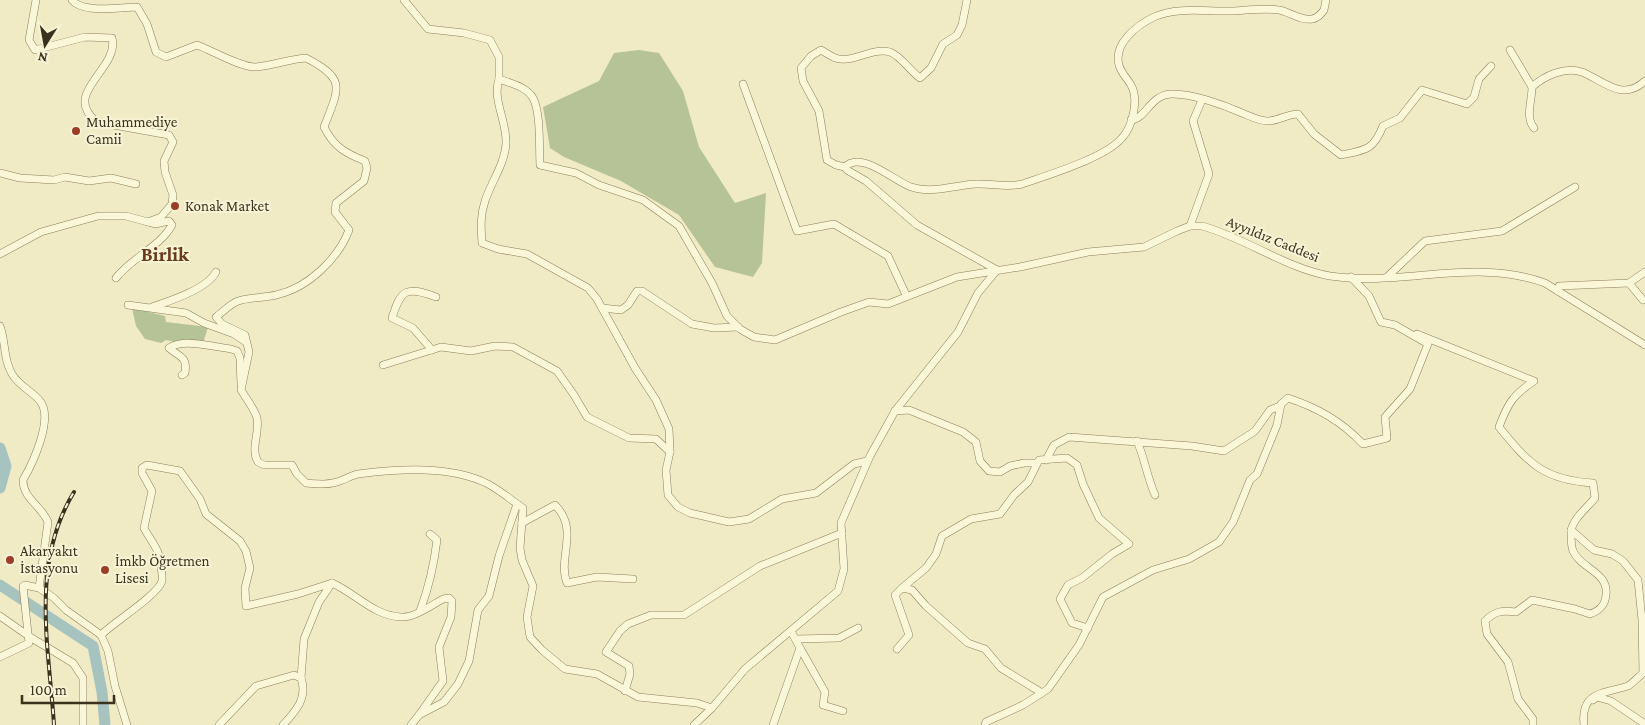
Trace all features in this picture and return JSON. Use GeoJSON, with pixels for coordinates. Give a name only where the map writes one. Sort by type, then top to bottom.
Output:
{"type":"FeatureCollection","features":[{"type":"Feature","properties":{"kind":"street"},"geometry":{"type":"LineString","coordinates":[[36,0],[29,40],[35,50],[85,37],[112,38],[114,47],[108,62],[88,88],[85,108],[89,116],[97,122],[108,125],[169,135],[173,142],[164,161],[165,172],[173,195],[172,204],[161,217],[148,222]]}},
{"type":"Feature","properties":{"kind":"street"},"geometry":{"type":"LineString","coordinates":[[72,0],[75,4],[91,8],[137,7],[147,24],[156,52],[166,57],[197,45],[230,58],[240,65],[255,67],[306,58],[331,72],[336,83],[336,97],[324,127],[330,140],[343,152],[364,161],[367,168],[364,181],[336,203],[335,212],[349,230],[330,263],[300,285],[276,295],[237,301],[216,317],[222,324],[245,335],[249,352],[241,390]]}},
{"type":"Feature","properties":{"kind":"street"},"geometry":{"type":"LineString","coordinates":[[404,0],[428,29],[464,33],[490,40],[499,57],[498,95],[506,143],[501,163],[485,201],[480,222],[482,243],[498,249],[527,254],[588,288],[602,308],[635,368],[656,400],[669,429],[670,452],[666,470],[668,495],[678,507],[690,513],[729,522],[749,518],[782,499],[816,493],[854,464],[867,461]]}},
{"type":"Feature","properties":{"kind":"street"},"geometry":{"type":"LineString","coordinates":[[968,0],[962,26],[957,35],[943,44],[931,68],[920,78],[891,53],[880,51],[868,52],[846,59],[836,58],[821,50],[810,56],[801,68],[802,81],[819,111],[827,160],[836,165],[845,166],[853,161],[859,161],[879,169],[900,182],[922,189],[975,184],[1012,186],[1073,165],[1110,148],[1124,136],[1131,120],[1136,98],[1132,86],[1119,65],[1118,58],[1126,38],[1148,21],[1172,12],[1259,8],[1281,11],[1304,19],[1312,19],[1324,10],[1326,0]]}},
{"type":"Feature","properties":{"kind":"street"},"geometry":{"type":"LineString","coordinates":[[1510,50],[1532,87],[1529,111],[1530,124],[1534,128]]}},
{"type":"Feature","properties":{"kind":"street"},"geometry":{"type":"LineString","coordinates":[[1131,120],[1138,118],[1151,102],[1162,95],[1174,94],[1202,100],[1268,121],[1290,114],[1298,114],[1314,134],[1341,155],[1366,150],[1377,142],[1383,126],[1400,118],[1422,90],[1467,104],[1474,97],[1479,79],[1492,66]]}},
{"type":"Feature","properties":{"kind":"street"},"geometry":{"type":"LineString","coordinates":[[1532,87],[1542,78],[1556,72],[1581,72],[1617,90],[1627,91],[1645,81]]}},
{"type":"Feature","properties":{"kind":"street"},"geometry":{"type":"LineString","coordinates":[[499,79],[519,86],[533,97],[537,112],[540,165],[576,173],[599,185],[643,200],[679,226],[712,283],[727,316],[738,327],[754,337],[775,340],[869,302],[888,304],[906,295],[957,277],[1088,252],[1144,247],[1190,226],[1209,174],[1193,121],[1202,100]]}},
{"type":"Feature","properties":{"kind":"street"},"geometry":{"type":"LineString","coordinates":[[743,84],[797,231],[834,224],[888,256],[906,295]]}},
{"type":"Feature","properties":{"kind":"street"},"geometry":{"type":"LineString","coordinates":[[845,166],[846,170],[866,181],[917,225],[998,270]]}},
{"type":"Feature","properties":{"kind":"street"},"geometry":{"type":"LineString","coordinates":[[0,173],[20,178],[54,180],[65,177],[89,181],[111,178],[136,184]]}},
{"type":"Feature","properties":{"kind":"street"},"geometry":{"type":"LineString","coordinates":[[1387,277],[1425,241],[1502,231],[1575,187]]}},
{"type":"Feature","properties":{"kind":"street"},"geometry":{"type":"LineString","coordinates":[[0,254],[41,232],[98,216],[126,216],[155,224],[169,222],[172,225],[147,251],[123,269],[116,278]]}},
{"type":"Feature","properties":{"kind":"street","name":"Ayyıldız Caddesi"},"geometry":{"type":"LineString","coordinates":[[1190,226],[1202,226],[1216,230],[1307,270],[1351,278],[1485,271],[1509,272],[1545,283],[1558,290],[1645,346]]}},
{"type":"Feature","properties":{"kind":"street"},"geometry":{"type":"LineString","coordinates":[[694,725],[712,708],[745,669],[784,634],[791,631],[838,591],[844,569],[841,523],[867,461],[895,411],[958,332],[978,293],[998,270]]}},
{"type":"Feature","properties":{"kind":"street"},"geometry":{"type":"LineString","coordinates":[[152,307],[180,297],[205,284],[216,272]]}},
{"type":"Feature","properties":{"kind":"street"},"geometry":{"type":"LineString","coordinates":[[1558,290],[1559,286],[1573,284],[1629,283],[1645,272]]}},
{"type":"Feature","properties":{"kind":"street"},"geometry":{"type":"LineString","coordinates":[[1351,278],[1369,296],[1381,322],[1449,345],[1534,382],[1518,392],[1507,405],[1499,427],[1538,470],[1567,481],[1593,483],[1595,498],[1574,522],[1571,530],[1573,552],[1600,576],[1607,588],[1606,600],[1600,610],[1590,614],[1575,608],[1532,600],[1516,612],[1504,610],[1494,612],[1485,621],[1487,634],[1508,662],[1518,699],[1533,719],[1533,725]]}},
{"type":"Feature","properties":{"kind":"street"},"geometry":{"type":"LineString","coordinates":[[1629,283],[1643,300]]}},
{"type":"Feature","properties":{"kind":"street"},"geometry":{"type":"LineString","coordinates":[[432,350],[413,328],[392,318],[398,299],[404,294],[420,291],[436,297]]}},
{"type":"Feature","properties":{"kind":"street"},"geometry":{"type":"LineString","coordinates":[[602,308],[621,310],[628,305],[637,291],[642,291],[692,324],[714,328],[738,327]]}},
{"type":"Feature","properties":{"kind":"street"},"geometry":{"type":"LineString","coordinates":[[128,305],[186,313],[204,323],[234,334],[246,342]]}},
{"type":"Feature","properties":{"kind":"street"},"geometry":{"type":"LineString","coordinates":[[0,326],[7,365],[19,383],[40,400],[45,417],[44,429],[23,480],[23,489],[48,522],[38,588]]}},
{"type":"Feature","properties":{"kind":"street"},"geometry":{"type":"LineString","coordinates":[[1046,460],[1054,445],[1069,437],[1137,441],[1224,451],[1255,432],[1270,410],[1280,406],[1288,398],[1318,409],[1348,428],[1363,444],[1387,438],[1384,417],[1410,389],[1428,344],[1401,328]]}},
{"type":"Feature","properties":{"kind":"street"},"geometry":{"type":"LineString","coordinates":[[182,375],[185,373],[185,361],[182,355],[170,348],[171,346],[181,343],[236,351],[240,358],[241,390],[257,417],[257,439],[254,450],[258,462],[264,464],[292,464],[297,474],[306,483],[333,483],[355,475],[407,470],[432,472],[442,470],[488,484],[523,508],[520,548],[522,560],[533,586],[528,618],[530,637],[565,669],[597,674],[638,697],[697,703],[712,708]]}},
{"type":"Feature","properties":{"kind":"street"},"geometry":{"type":"LineString","coordinates":[[383,365],[441,347],[471,351],[495,346],[513,347],[557,371],[587,417],[629,438],[656,439],[670,452]]}},
{"type":"Feature","properties":{"kind":"street"},"geometry":{"type":"LineString","coordinates":[[985,725],[986,722],[1042,693],[1054,682],[1079,645],[1103,597],[1153,570],[1189,559],[1219,542],[1233,522],[1250,480],[1257,474],[1276,425],[1280,406]]}},
{"type":"Feature","properties":{"kind":"street"},"geometry":{"type":"LineString","coordinates":[[895,411],[910,410],[964,432],[976,442],[980,461],[989,471],[1000,472],[1010,466],[1037,463]]}},
{"type":"Feature","properties":{"kind":"street"},"geometry":{"type":"LineString","coordinates":[[1137,441],[1144,457],[1147,478],[1155,496]]}},
{"type":"Feature","properties":{"kind":"street"},"geometry":{"type":"LineString","coordinates":[[897,649],[909,635],[896,595],[926,568],[936,554],[942,536],[971,519],[1000,514],[1014,495],[1028,482],[1039,460],[1067,458],[1077,465],[1083,484],[1099,518],[1129,544],[1112,554],[1082,578],[1068,585],[1060,599],[1072,623],[1088,628]]}},
{"type":"Feature","properties":{"kind":"street"},"geometry":{"type":"LineString","coordinates":[[102,635],[112,623],[132,610],[162,583],[163,576],[159,555],[144,528],[152,491],[142,473],[142,468],[148,465],[180,471],[200,499],[206,514],[240,540],[250,568],[245,588],[246,606],[298,594],[332,583],[345,589],[379,612],[402,617],[420,611],[444,599],[449,598],[452,601],[451,617],[438,647],[443,681],[411,725]]}},
{"type":"Feature","properties":{"kind":"street"},"geometry":{"type":"LineString","coordinates":[[419,714],[444,702],[458,684],[469,661],[478,610],[489,596],[499,556],[517,504]]}},
{"type":"Feature","properties":{"kind":"street"},"geometry":{"type":"LineString","coordinates":[[522,523],[555,505],[560,510],[569,538],[563,573],[567,584],[597,577],[633,579]]}},
{"type":"Feature","properties":{"kind":"street"},"geometry":{"type":"LineString","coordinates":[[1571,530],[1594,550],[1612,554],[1623,561],[1638,580],[1642,620],[1643,673],[1629,685],[1607,690],[1594,696],[1586,704],[1584,725]]}},
{"type":"Feature","properties":{"kind":"street"},"geometry":{"type":"LineString","coordinates":[[625,691],[630,674],[629,666],[606,652],[620,631],[628,624],[651,615],[684,615],[760,566],[842,533]]}},
{"type":"Feature","properties":{"kind":"street"},"geometry":{"type":"LineString","coordinates":[[420,611],[431,577],[435,556],[436,540],[430,534]]}},
{"type":"Feature","properties":{"kind":"street"},"geometry":{"type":"LineString","coordinates":[[283,725],[299,707],[304,687],[301,678],[304,639],[319,602],[332,583]]}},
{"type":"Feature","properties":{"kind":"street"},"geometry":{"type":"LineString","coordinates":[[0,657],[29,643],[30,638],[23,592],[25,585],[38,588],[102,635],[127,725]]}},
{"type":"Feature","properties":{"kind":"street"},"geometry":{"type":"LineString","coordinates":[[902,588],[912,590],[926,606],[968,643],[985,649],[1001,668],[1042,693]]}},
{"type":"Feature","properties":{"kind":"street"},"geometry":{"type":"LineString","coordinates":[[0,616],[30,638],[73,663],[82,678],[83,725]]}},
{"type":"Feature","properties":{"kind":"street"},"geometry":{"type":"LineString","coordinates":[[796,639],[839,638],[858,628]]}},
{"type":"Feature","properties":{"kind":"street"},"geometry":{"type":"LineString","coordinates":[[791,631],[825,692],[823,705],[843,711]]}},
{"type":"Feature","properties":{"kind":"street"},"geometry":{"type":"LineString","coordinates":[[773,725],[800,648]]}},
{"type":"Feature","properties":{"kind":"street"},"geometry":{"type":"LineString","coordinates":[[219,725],[256,686],[294,676],[301,678]]}},
{"type":"Feature","properties":{"kind":"street"},"geometry":{"type":"LineString","coordinates":[[1586,704],[1597,697],[1611,701],[1645,724]]}},
{"type":"Feature","properties":{"kind":"green space"},"geometry":{"type":"Polygon","coordinates":[[[639,50],[659,53],[683,91],[699,147],[735,203],[766,193],[762,263],[753,277],[715,267],[679,215],[621,181],[564,157],[550,148],[543,107],[599,81],[614,53],[639,50]]]}},
{"type":"Feature","properties":{"kind":"green space"},"geometry":{"type":"Polygon","coordinates":[[[132,308],[165,316],[166,322],[208,327],[203,343],[186,339],[175,342],[166,340],[161,343],[145,339],[136,326],[132,308]]]}},
{"type":"Feature","properties":{"kind":"waterway"},"geometry":{"type":"LineString","coordinates":[[0,448],[6,466],[0,488]]}},
{"type":"Feature","properties":{"kind":"waterway"},"geometry":{"type":"LineString","coordinates":[[0,585],[93,646],[102,692],[105,725]]}},
{"type":"Feature","properties":{"kind":"railway"},"geometry":{"type":"LineString","coordinates":[[54,725],[47,636],[47,577],[60,519],[74,492]]}},
{"type":"Feature","properties":{"kind":"place","name":"Muhammediye Camii"},"geometry":{"type":"Point","coordinates":[76,131]}},
{"type":"Feature","properties":{"kind":"place","name":"Konak Market"},"geometry":{"type":"Point","coordinates":[175,206]}},
{"type":"Feature","properties":{"kind":"place","name":"Akaryakıt İstasyonu"},"geometry":{"type":"Point","coordinates":[10,560]}},
{"type":"Feature","properties":{"kind":"place","name":"İmkb Öğretmen Lisesi"},"geometry":{"type":"Point","coordinates":[105,570]}},
{"type":"Feature","properties":{"kind":"district","name":"Birlik"},"geometry":{"type":"Point","coordinates":[165,254]}}]}
